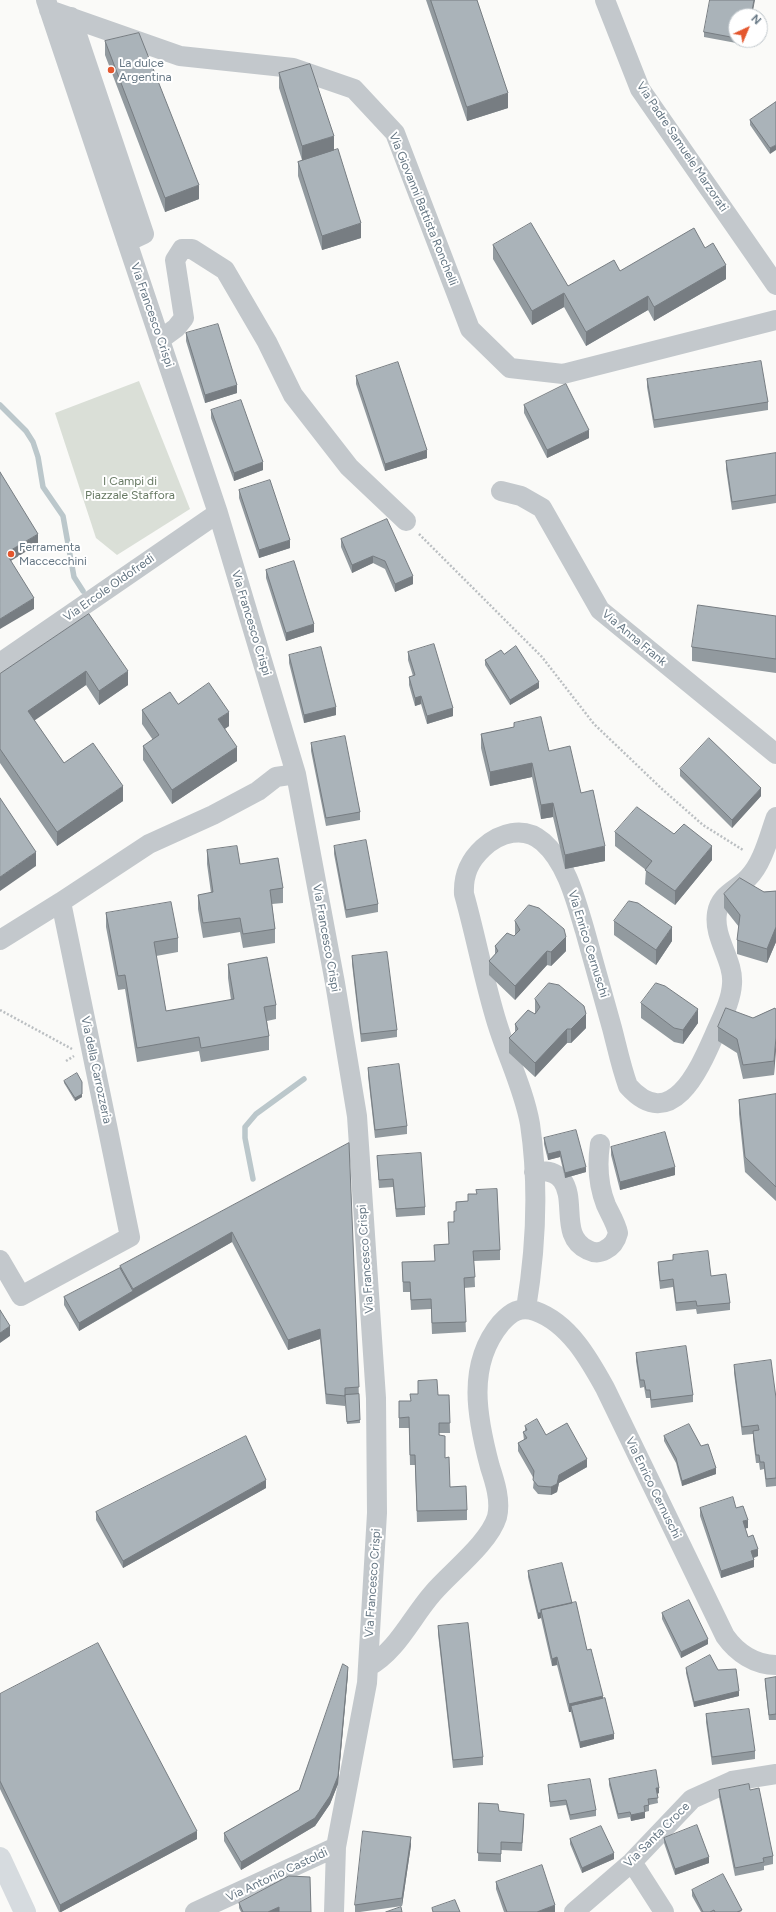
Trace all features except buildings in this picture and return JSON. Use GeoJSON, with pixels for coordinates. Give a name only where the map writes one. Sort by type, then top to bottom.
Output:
{"type":"FeatureCollection","features":[{"type":"Feature","properties":{"kind":"main road"},"geometry":{"type":"LineString","coordinates":[[0,1858],[25,1912]]}},
{"type":"Feature","properties":{"kind":"street","name":"Via Padre Samuele Marzorati"},"geometry":{"type":"LineString","coordinates":[[605,0],[640,89],[776,285]]}},
{"type":"Feature","properties":{"kind":"street","name":"Via Giovanni Battista Ronchelli"},"geometry":{"type":"LineString","coordinates":[[48,5],[71,17],[180,56],[293,68],[354,89],[395,133],[470,329],[510,368],[563,374],[776,320]]}},
{"type":"Feature","properties":{"kind":"street","name":"Via Francesco Crispi"},"geometry":{"type":"LineString","coordinates":[[48,5],[218,513],[296,774],[335,983],[357,1116],[376,1398],[377,1513],[367,1683],[336,1847],[334,1912]]}},
{"type":"Feature","properties":{"kind":"street"},"geometry":{"type":"LineString","coordinates":[[71,17],[144,234],[127,242]]}},
{"type":"Feature","properties":{"kind":"street"},"geometry":{"type":"LineString","coordinates":[[161,339],[176,328],[184,318],[174,260],[182,249],[192,249],[225,270],[267,342],[293,395],[349,467],[406,521]]}},
{"type":"Feature","properties":{"kind":"street","name":"Via Anna Frank"},"geometry":{"type":"LineString","coordinates":[[501,491],[521,496],[542,508],[600,610],[776,754]]}},
{"type":"Feature","properties":{"kind":"street","name":"Via Ercole Oldofredi"},"geometry":{"type":"LineString","coordinates":[[0,663],[218,513]]}},
{"type":"Feature","properties":{"kind":"street"},"geometry":{"type":"LineString","coordinates":[[0,940],[150,844],[213,816],[258,791],[276,777],[296,774]]}},
{"type":"Feature","properties":{"kind":"street","name":"Via Enrico Cernuschi"},"geometry":{"type":"LineString","coordinates":[[776,817],[768,862],[750,877],[732,889],[722,900],[717,913],[720,938],[731,968],[732,983],[730,996],[697,1073],[681,1093],[669,1100],[659,1102],[637,1097],[628,1086],[574,896],[567,878],[549,849],[542,841],[534,836],[519,832],[505,833],[491,840],[472,860],[467,869],[464,882],[464,894],[495,1015],[528,1115],[534,1172],[534,1250],[526,1309],[543,1315],[559,1326],[577,1344],[587,1357],[605,1388],[725,1636],[734,1647],[751,1659],[765,1664],[776,1665]]}},
{"type":"Feature","properties":{"kind":"street","name":"Via della Carrozzeria"},"geometry":{"type":"LineString","coordinates":[[0,1260],[21,1296],[130,1238],[61,902]]}},
{"type":"Feature","properties":{"kind":"street"},"geometry":{"type":"LineString","coordinates":[[534,1172],[546,1170],[555,1174],[561,1179],[566,1191],[569,1219],[573,1234],[584,1249],[597,1252],[603,1251],[613,1244],[618,1233],[602,1194],[598,1162],[600,1144]]}},
{"type":"Feature","properties":{"kind":"street"},"geometry":{"type":"LineString","coordinates":[[368,1667],[388,1653],[432,1594],[484,1539],[494,1524],[497,1516],[497,1496],[483,1439],[478,1404],[478,1373],[482,1355],[497,1328],[513,1312],[526,1309]]}},
{"type":"Feature","properties":{"kind":"street","name":"Via Santa Croce"},"geometry":{"type":"LineString","coordinates":[[574,1912],[632,1862],[692,1799],[732,1781],[776,1774]]}},
{"type":"Feature","properties":{"kind":"street","name":"Via Antonio Castoldi"},"geometry":{"type":"LineString","coordinates":[[196,1912],[336,1847]]}},
{"type":"Feature","properties":{"kind":"street"},"geometry":{"type":"LineString","coordinates":[[632,1862],[664,1912]]}},
{"type":"Feature","properties":{"kind":"path"},"geometry":{"type":"LineString","coordinates":[[406,521],[542,657],[594,724],[651,778],[703,825],[768,862]]}},
{"type":"Feature","properties":{"kind":"path"},"geometry":{"type":"LineString","coordinates":[[0,1010],[78,1053]]}},
{"type":"Feature","properties":{"kind":"green space","name":"I Campi di Piazzale Staffora"},"geometry":{"type":"Polygon","coordinates":[[[139,381],[190,509],[117,555],[96,538],[55,413],[139,381]]]}},
{"type":"Feature","properties":{"kind":"waterway"},"geometry":{"type":"LineString","coordinates":[[0,405],[26,431],[33,442],[38,457],[43,487],[63,516],[74,577],[83,591]]}},
{"type":"Feature","properties":{"kind":"waterway"},"geometry":{"type":"LineString","coordinates":[[253,1179],[245,1138],[245,1127],[256,1114],[304,1079]]}},
{"type":"Feature","properties":{"kind":"place","name":"La dulce Argentina"},"geometry":{"type":"Point","coordinates":[111,70]}},
{"type":"Feature","properties":{"kind":"place","name":"Ferramenta Maccecchini"},"geometry":{"type":"Point","coordinates":[11,554]}}]}
